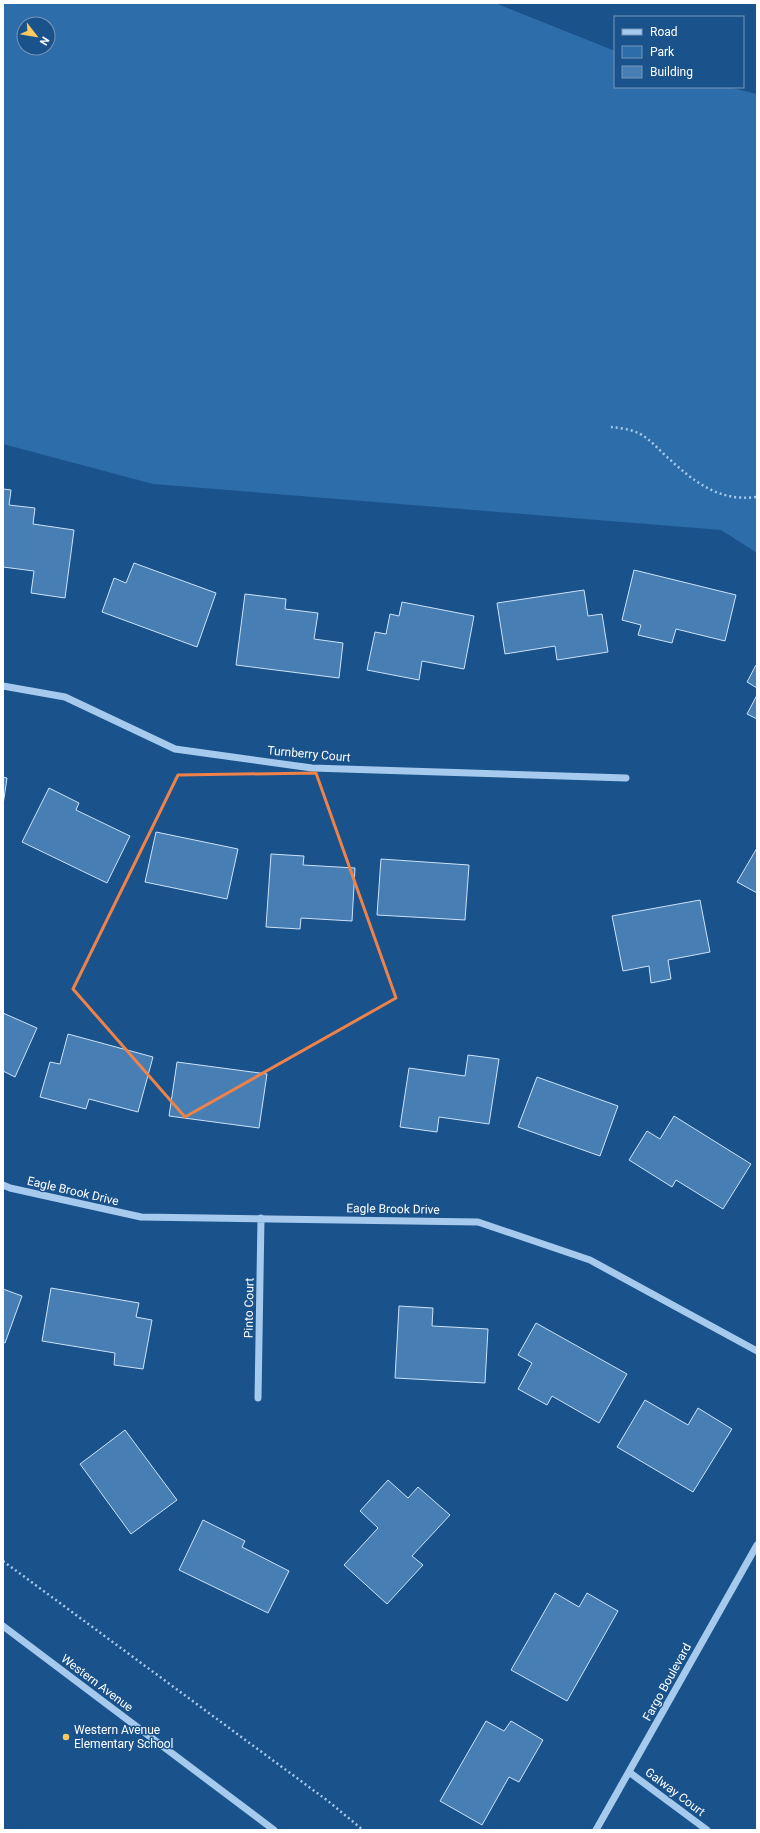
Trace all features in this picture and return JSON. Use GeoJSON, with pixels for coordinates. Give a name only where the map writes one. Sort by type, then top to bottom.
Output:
{"type":"FeatureCollection","features":[{"type":"Feature","properties":{"kind":"street","name":"Turnberry Court"},"geometry":{"type":"LineString","coordinates":[[3,686],[65,697],[175,749],[312,768],[626,778]]}},
{"type":"Feature","properties":{"kind":"street","name":"Eagle Brook Drive"},"geometry":{"type":"LineString","coordinates":[[3,1185],[10,1188],[141,1217],[478,1222],[590,1260],[757,1351]]}},
{"type":"Feature","properties":{"kind":"street","name":"Pinto Court"},"geometry":{"type":"LineString","coordinates":[[258,1398],[261,1218]]}},
{"type":"Feature","properties":{"kind":"street","name":"Fargo Boulevard"},"geometry":{"type":"LineString","coordinates":[[596,1830],[757,1545]]}},
{"type":"Feature","properties":{"kind":"street","name":"Western Avenue"},"geometry":{"type":"LineString","coordinates":[[3,1626],[274,1830]]}},
{"type":"Feature","properties":{"kind":"street","name":"Galway Court"},"geometry":{"type":"LineString","coordinates":[[629,1772],[707,1830]]}},
{"type":"Feature","properties":{"kind":"path"},"geometry":{"type":"LineString","coordinates":[[611,427],[637,432],[648,439],[686,475],[717,494],[746,498],[757,497]]}},
{"type":"Feature","properties":{"kind":"path"},"geometry":{"type":"LineString","coordinates":[[3,1561],[328,1801],[363,1830]]}},
{"type":"Feature","properties":{"kind":"highlighted area"},"geometry":{"type":"Polygon","coordinates":[[[316,773],[396,998],[185,1117],[73,989],[178,775],[316,773]]]}},
{"type":"Feature","properties":{"kind":"green space"},"geometry":{"type":"Polygon","coordinates":[[[3,3],[495,3],[614,51],[614,88],[732,88],[757,94],[757,553],[721,530],[153,484],[3,444],[3,3]]]}},
{"type":"Feature","properties":{"kind":"building"},"geometry":{"type":"Polygon","coordinates":[[[3,489],[11,490],[9,505],[35,508],[33,524],[74,530],[65,598],[31,593],[34,571],[3,567],[3,489]]]}},
{"type":"Feature","properties":{"kind":"building"},"geometry":{"type":"Polygon","coordinates":[[[134,563],[216,593],[197,647],[102,612],[114,578],[126,583],[134,563]]]}},
{"type":"Feature","properties":{"kind":"building"},"geometry":{"type":"Polygon","coordinates":[[[634,570],[736,595],[725,641],[676,629],[672,643],[638,635],[641,625],[622,620],[634,570]]]}},
{"type":"Feature","properties":{"kind":"building"},"geometry":{"type":"Polygon","coordinates":[[[584,590],[588,616],[602,614],[608,652],[557,660],[555,646],[505,654],[497,603],[584,590]]]}},
{"type":"Feature","properties":{"kind":"building"},"geometry":{"type":"Polygon","coordinates":[[[245,594],[286,599],[285,609],[318,613],[314,639],[343,643],[339,678],[236,665],[245,594]]]}},
{"type":"Feature","properties":{"kind":"building"},"geometry":{"type":"Polygon","coordinates":[[[402,602],[474,616],[464,669],[422,661],[419,680],[367,670],[375,632],[386,634],[390,614],[399,616],[402,602]]]}},
{"type":"Feature","properties":{"kind":"building"},"geometry":{"type":"Polygon","coordinates":[[[757,665],[757,688],[747,682],[757,665]]]}},
{"type":"Feature","properties":{"kind":"building"},"geometry":{"type":"Polygon","coordinates":[[[757,695],[757,719],[747,714],[757,695]]]}},
{"type":"Feature","properties":{"kind":"building"},"geometry":{"type":"Polygon","coordinates":[[[3,777],[7,778],[3,805],[3,777]]]}},
{"type":"Feature","properties":{"kind":"building"},"geometry":{"type":"Polygon","coordinates":[[[49,788],[79,803],[76,810],[130,836],[107,883],[22,842],[49,788]]]}},
{"type":"Feature","properties":{"kind":"building"},"geometry":{"type":"Polygon","coordinates":[[[156,832],[238,849],[227,899],[145,882],[156,832]]]}},
{"type":"Feature","properties":{"kind":"building"},"geometry":{"type":"Polygon","coordinates":[[[757,848],[757,893],[737,882],[757,848]]]}},
{"type":"Feature","properties":{"kind":"building"},"geometry":{"type":"Polygon","coordinates":[[[271,854],[304,856],[303,865],[355,868],[352,921],[301,918],[300,929],[266,927],[271,854]]]}},
{"type":"Feature","properties":{"kind":"building"},"geometry":{"type":"Polygon","coordinates":[[[381,859],[469,865],[465,920],[377,915],[381,859]]]}},
{"type":"Feature","properties":{"kind":"building"},"geometry":{"type":"Polygon","coordinates":[[[700,900],[710,952],[668,960],[671,979],[651,983],[649,966],[623,971],[612,916],[700,900]]]}},
{"type":"Feature","properties":{"kind":"building"},"geometry":{"type":"Polygon","coordinates":[[[3,1013],[37,1028],[15,1077],[3,1071],[3,1013]]]}},
{"type":"Feature","properties":{"kind":"building"},"geometry":{"type":"Polygon","coordinates":[[[68,1034],[153,1057],[138,1112],[89,1099],[86,1109],[40,1097],[50,1062],[60,1064],[68,1034]]]}},
{"type":"Feature","properties":{"kind":"building"},"geometry":{"type":"Polygon","coordinates":[[[468,1055],[499,1059],[489,1124],[439,1117],[437,1132],[400,1127],[409,1068],[465,1076],[468,1055]]]}},
{"type":"Feature","properties":{"kind":"building"},"geometry":{"type":"Polygon","coordinates":[[[177,1062],[267,1074],[259,1128],[169,1116],[177,1062]]]}},
{"type":"Feature","properties":{"kind":"building"},"geometry":{"type":"Polygon","coordinates":[[[537,1077],[618,1106],[600,1156],[518,1127],[537,1077]]]}},
{"type":"Feature","properties":{"kind":"building"},"geometry":{"type":"Polygon","coordinates":[[[674,1116],[751,1164],[723,1209],[676,1180],[672,1187],[629,1160],[647,1131],[660,1139],[674,1116]]]}},
{"type":"Feature","properties":{"kind":"building"},"geometry":{"type":"Polygon","coordinates":[[[51,1288],[139,1303],[136,1317],[152,1320],[143,1369],[114,1365],[115,1353],[42,1341],[51,1288]]]}},
{"type":"Feature","properties":{"kind":"building"},"geometry":{"type":"Polygon","coordinates":[[[3,1289],[22,1296],[5,1343],[3,1342],[3,1289]]]}},
{"type":"Feature","properties":{"kind":"building"},"geometry":{"type":"Polygon","coordinates":[[[399,1306],[433,1308],[432,1326],[488,1329],[485,1383],[395,1378],[399,1306]]]}},
{"type":"Feature","properties":{"kind":"building"},"geometry":{"type":"Polygon","coordinates":[[[536,1323],[627,1374],[599,1423],[552,1396],[547,1405],[518,1389],[532,1363],[518,1355],[536,1323]]]}},
{"type":"Feature","properties":{"kind":"building"},"geometry":{"type":"Polygon","coordinates":[[[645,1400],[688,1425],[698,1408],[732,1429],[693,1492],[617,1447],[645,1400]]]}},
{"type":"Feature","properties":{"kind":"building"},"geometry":{"type":"Polygon","coordinates":[[[125,1430],[177,1500],[131,1534],[80,1464],[125,1430]]]}},
{"type":"Feature","properties":{"kind":"building"},"geometry":{"type":"Polygon","coordinates":[[[388,1480],[408,1498],[418,1487],[450,1515],[412,1556],[423,1565],[387,1604],[344,1565],[378,1528],[360,1511],[388,1480]]]}},
{"type":"Feature","properties":{"kind":"building"},"geometry":{"type":"Polygon","coordinates":[[[203,1520],[245,1541],[242,1547],[289,1571],[268,1613],[179,1570],[203,1520]]]}},
{"type":"Feature","properties":{"kind":"building"},"geometry":{"type":"Polygon","coordinates":[[[555,1593],[579,1607],[587,1593],[618,1611],[567,1701],[511,1670],[555,1593]]]}},
{"type":"Feature","properties":{"kind":"building"},"geometry":{"type":"Polygon","coordinates":[[[486,1721],[504,1731],[511,1721],[543,1740],[519,1782],[509,1777],[482,1825],[440,1801],[486,1721]]]}},
{"type":"Feature","properties":{"kind":"place","name":"Western Avenue Elementary School"},"geometry":{"type":"Point","coordinates":[66,1737]}}]}
